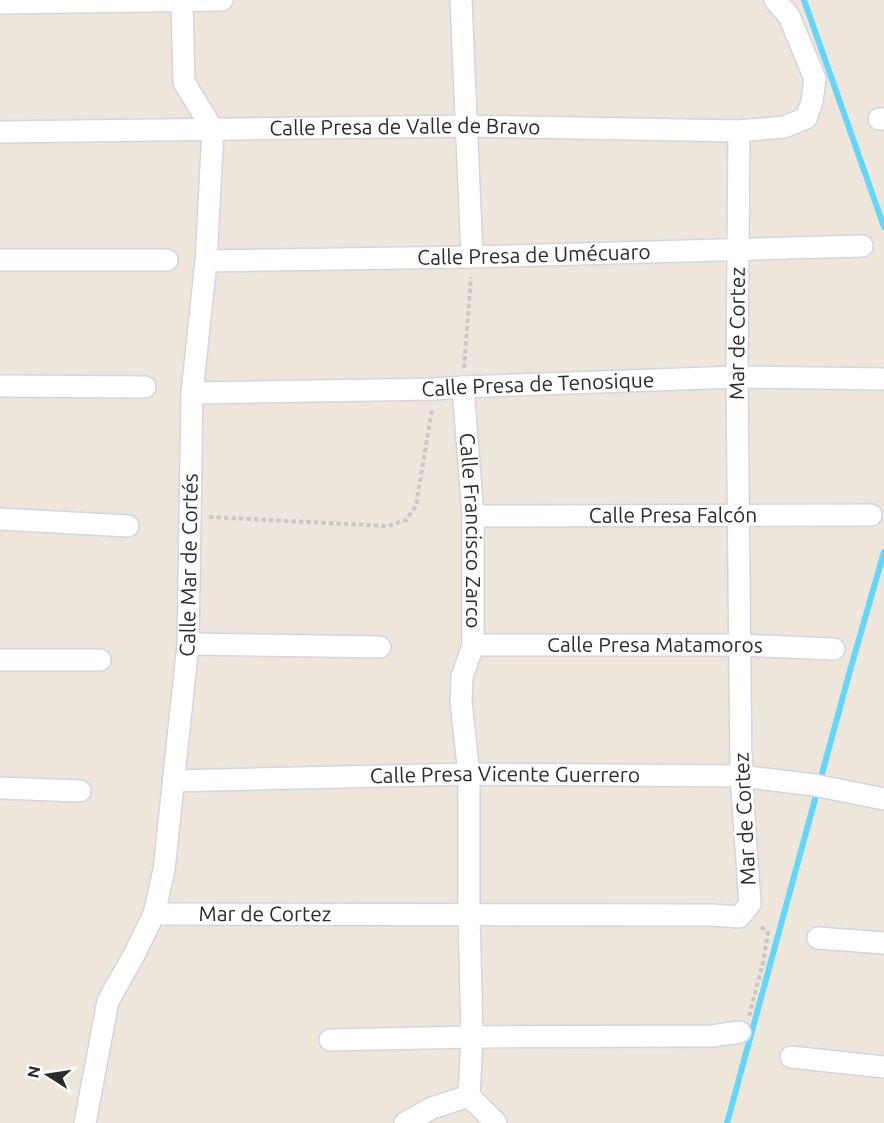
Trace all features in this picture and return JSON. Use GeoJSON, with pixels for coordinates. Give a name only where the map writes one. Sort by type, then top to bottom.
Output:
{"type":"FeatureCollection","features":[{"type":"Feature","properties":{"kind":"street"},"geometry":{"type":"LineString","coordinates":[[182,0],[184,81],[213,130]]}},
{"type":"Feature","properties":{"kind":"street"},"geometry":{"type":"LineString","coordinates":[[0,3],[222,0]]}},
{"type":"Feature","properties":{"kind":"street"},"geometry":{"type":"LineString","coordinates":[[461,0],[472,257]]}},
{"type":"Feature","properties":{"kind":"street","name":"Calle Presa de Valle de Bravo"},"geometry":{"type":"LineString","coordinates":[[0,132],[466,126],[739,131],[784,127],[806,118],[812,102],[815,79],[789,16],[775,0]]}},
{"type":"Feature","properties":{"kind":"street","name":"Calle Mar de Cortés"},"geometry":{"type":"LineString","coordinates":[[85,1123],[108,1001],[154,914],[164,870],[188,644],[192,393],[206,261],[213,130]]}},
{"type":"Feature","properties":{"kind":"street","name":"Mar de Cortez"},"geometry":{"type":"LineString","coordinates":[[154,914],[712,915],[739,917],[750,904],[741,776],[737,378],[739,131]]}},
{"type":"Feature","properties":{"kind":"street","name":"Calle Presa de Umécuaro"},"geometry":{"type":"LineString","coordinates":[[206,261],[472,257],[862,246]]}},
{"type":"Feature","properties":{"kind":"street"},"geometry":{"type":"LineString","coordinates":[[0,260],[167,260]]}},
{"type":"Feature","properties":{"kind":"street","name":"Calle Presa de Tenosique"},"geometry":{"type":"LineString","coordinates":[[192,393],[435,389],[737,378],[884,379]]}},
{"type":"Feature","properties":{"kind":"street"},"geometry":{"type":"LineString","coordinates":[[0,386],[145,387]]}},
{"type":"Feature","properties":{"kind":"street","name":"Calle Francisco Zarco"},"geometry":{"type":"LineString","coordinates":[[463,387],[473,516],[473,645],[462,677],[460,702],[469,774],[472,1037],[469,1096]]}},
{"type":"Feature","properties":{"kind":"street","name":"Calle Presa Falcón"},"geometry":{"type":"LineString","coordinates":[[473,516],[871,515]]}},
{"type":"Feature","properties":{"kind":"street"},"geometry":{"type":"LineString","coordinates":[[0,519],[128,526]]}},
{"type":"Feature","properties":{"kind":"street"},"geometry":{"type":"LineString","coordinates":[[188,644],[380,647]]}},
{"type":"Feature","properties":{"kind":"street","name":"Calle Presa Matamoros"},"geometry":{"type":"LineString","coordinates":[[473,645],[740,645],[834,650]]}},
{"type":"Feature","properties":{"kind":"street"},"geometry":{"type":"LineString","coordinates":[[0,660],[100,660]]}},
{"type":"Feature","properties":{"kind":"street","name":"Calle Presa Vicente Guerrero"},"geometry":{"type":"LineString","coordinates":[[173,781],[469,774],[741,776],[814,785],[884,799]]}},
{"type":"Feature","properties":{"kind":"street"},"geometry":{"type":"LineString","coordinates":[[0,788],[80,791]]}},
{"type":"Feature","properties":{"kind":"street"},"geometry":{"type":"LineString","coordinates":[[818,938],[884,943]]}},
{"type":"Feature","properties":{"kind":"street"},"geometry":{"type":"LineString","coordinates":[[330,1040],[711,1036],[740,1032]]}},
{"type":"Feature","properties":{"kind":"street"},"geometry":{"type":"LineString","coordinates":[[791,1057],[884,1068]]}},
{"type":"Feature","properties":{"kind":"street"},"geometry":{"type":"LineString","coordinates":[[405,1123],[432,1108],[469,1096],[496,1123]]}},
{"type":"Feature","properties":{"kind":"path"},"geometry":{"type":"LineString","coordinates":[[463,387],[472,257]]}},
{"type":"Feature","properties":{"kind":"path"},"geometry":{"type":"LineString","coordinates":[[190,516],[388,526],[406,520],[416,506],[435,389]]}},
{"type":"Feature","properties":{"kind":"path"},"geometry":{"type":"LineString","coordinates":[[739,917],[758,924],[768,933],[750,1012],[740,1032]]}},
{"type":"Feature","properties":{"kind":"waterway"},"geometry":{"type":"LineString","coordinates":[[804,0],[884,227]]}},
{"type":"Feature","properties":{"kind":"waterway"},"geometry":{"type":"LineString","coordinates":[[727,1123],[884,552]]}}]}
